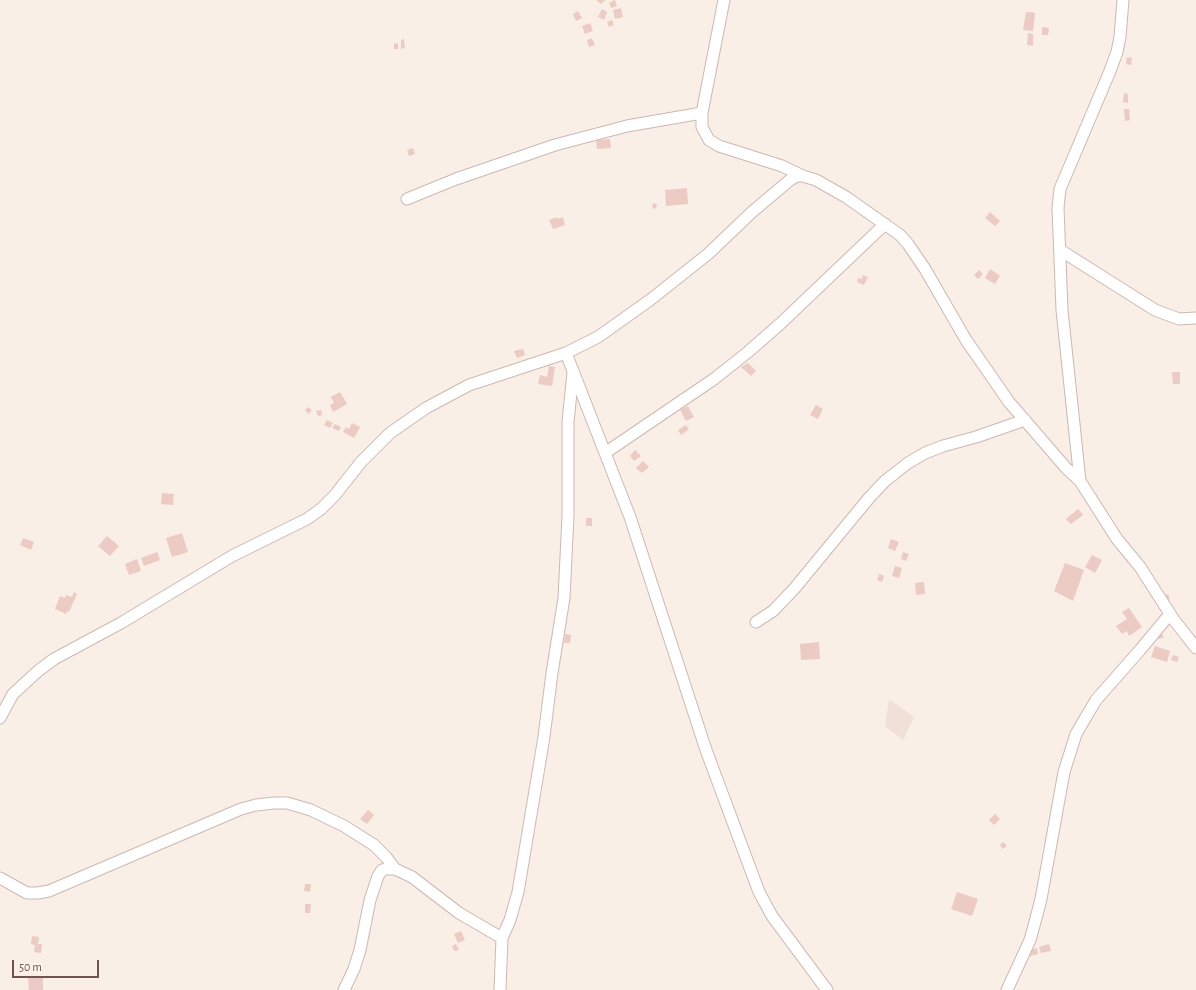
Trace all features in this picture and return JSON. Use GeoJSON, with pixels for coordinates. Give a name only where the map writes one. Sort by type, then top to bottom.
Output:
{"type":"FeatureCollection","features":[{"type":"Feature","properties":{"kind":"street"},"geometry":{"type":"LineString","coordinates":[[724,0],[702,113],[702,127],[709,140],[719,146],[782,166],[803,176],[816,180],[886,224],[900,235],[925,269],[966,340],[1009,402],[1067,469],[1080,481],[1117,539],[1140,567],[1170,614],[1196,648]]}},
{"type":"Feature","properties":{"kind":"street"},"geometry":{"type":"LineString","coordinates":[[1080,481],[1062,310],[1058,208],[1060,189],[1117,52],[1124,0]]}},
{"type":"Feature","properties":{"kind":"street"},"geometry":{"type":"LineString","coordinates":[[406,199],[456,179],[555,145],[627,126],[702,113]]}},
{"type":"Feature","properties":{"kind":"street"},"geometry":{"type":"LineString","coordinates":[[0,718],[13,694],[38,671],[54,659],[121,623],[232,556],[308,519],[335,495],[360,462],[385,438],[426,408],[469,385],[566,353],[598,337],[650,300],[708,254],[752,212],[790,180],[797,176],[803,176]]}},
{"type":"Feature","properties":{"kind":"street"},"geometry":{"type":"LineString","coordinates":[[605,453],[714,379],[748,352],[780,324],[886,224]]}},
{"type":"Feature","properties":{"kind":"street"},"geometry":{"type":"LineString","coordinates":[[1060,250],[1155,310],[1167,316],[1179,319],[1196,318]]}},
{"type":"Feature","properties":{"kind":"street"},"geometry":{"type":"LineString","coordinates":[[566,353],[630,517],[706,750],[759,892],[772,916],[827,990]]}},
{"type":"Feature","properties":{"kind":"street"},"geometry":{"type":"LineString","coordinates":[[500,990],[502,938],[510,920],[518,892],[544,737],[564,598],[568,528],[568,422],[573,370]]}},
{"type":"Feature","properties":{"kind":"street"},"geometry":{"type":"LineString","coordinates":[[756,622],[773,611],[794,589],[869,498],[885,481],[908,463],[925,453],[943,446],[976,437],[1025,420]]}},
{"type":"Feature","properties":{"kind":"street"},"geometry":{"type":"LineString","coordinates":[[1007,990],[1030,940],[1035,922],[1041,899],[1064,772],[1076,734],[1096,700],[1170,614]]}},
{"type":"Feature","properties":{"kind":"street"},"geometry":{"type":"LineString","coordinates":[[0,878],[27,893],[49,891],[241,809],[256,805],[287,803],[312,810],[344,826],[374,845],[395,869],[412,878],[459,913],[502,938]]}},
{"type":"Feature","properties":{"kind":"street"},"geometry":{"type":"LineString","coordinates":[[344,990],[354,969],[360,950],[370,900],[378,876],[382,870],[395,869]]}},
{"type":"Feature","properties":{"kind":"shaded area"},"geometry":{"type":"Polygon","coordinates":[[[889,699],[914,717],[903,740],[885,726],[889,699]]]}},
{"type":"Feature","properties":{"kind":"building"},"geometry":{"type":"Polygon","coordinates":[[[596,0],[605,0],[601,4],[596,0]]]}},
{"type":"Feature","properties":{"kind":"building"},"geometry":{"type":"Polygon","coordinates":[[[615,0],[617,6],[611,8],[609,3],[615,0]]]}},
{"type":"Feature","properties":{"kind":"building"},"geometry":{"type":"Polygon","coordinates":[[[621,8],[623,17],[615,19],[613,10],[621,8]]]}},
{"type":"Feature","properties":{"kind":"building"},"geometry":{"type":"Polygon","coordinates":[[[602,9],[607,12],[604,20],[598,17],[602,9]]]}},
{"type":"Feature","properties":{"kind":"building"},"geometry":{"type":"Polygon","coordinates":[[[578,11],[582,18],[576,21],[573,14],[578,11]]]}},
{"type":"Feature","properties":{"kind":"building"},"geometry":{"type":"Polygon","coordinates":[[[1026,12],[1035,13],[1033,31],[1023,30],[1026,12]]]}},
{"type":"Feature","properties":{"kind":"building"},"geometry":{"type":"Polygon","coordinates":[[[612,20],[614,25],[609,27],[607,22],[612,20]]]}},
{"type":"Feature","properties":{"kind":"building"},"geometry":{"type":"Polygon","coordinates":[[[590,23],[593,31],[585,34],[582,26],[590,23]]]}},
{"type":"Feature","properties":{"kind":"building"},"geometry":{"type":"Polygon","coordinates":[[[1042,27],[1049,28],[1048,35],[1042,35],[1042,27]]]}},
{"type":"Feature","properties":{"kind":"building"},"geometry":{"type":"Polygon","coordinates":[[[1028,33],[1033,34],[1033,46],[1027,45],[1028,33]]]}},
{"type":"Feature","properties":{"kind":"building"},"geometry":{"type":"Polygon","coordinates":[[[592,38],[595,45],[589,47],[587,40],[592,38]]]}},
{"type":"Feature","properties":{"kind":"building"},"geometry":{"type":"Polygon","coordinates":[[[404,39],[405,48],[401,49],[401,40],[404,39]]]}},
{"type":"Feature","properties":{"kind":"building"},"geometry":{"type":"Polygon","coordinates":[[[394,43],[398,44],[398,49],[394,49],[394,43]]]}},
{"type":"Feature","properties":{"kind":"building"},"geometry":{"type":"Polygon","coordinates":[[[1127,57],[1132,58],[1131,65],[1126,64],[1127,57]]]}},
{"type":"Feature","properties":{"kind":"building"},"geometry":{"type":"Polygon","coordinates":[[[1124,93],[1128,94],[1128,103],[1123,102],[1124,93]]]}},
{"type":"Feature","properties":{"kind":"building"},"geometry":{"type":"Polygon","coordinates":[[[1124,109],[1129,109],[1130,120],[1125,121],[1124,109]]]}},
{"type":"Feature","properties":{"kind":"building"},"geometry":{"type":"Polygon","coordinates":[[[610,139],[611,148],[597,149],[596,140],[610,139]]]}},
{"type":"Feature","properties":{"kind":"building"},"geometry":{"type":"Polygon","coordinates":[[[413,148],[415,154],[409,156],[407,150],[413,148]]]}},
{"type":"Feature","properties":{"kind":"building"},"geometry":{"type":"Polygon","coordinates":[[[687,188],[688,204],[666,206],[665,190],[687,188]]]}},
{"type":"Feature","properties":{"kind":"building"},"geometry":{"type":"Polygon","coordinates":[[[653,203],[657,204],[656,208],[652,209],[653,203]]]}},
{"type":"Feature","properties":{"kind":"building"},"geometry":{"type":"Polygon","coordinates":[[[990,212],[1000,221],[995,226],[985,218],[990,212]]]}},
{"type":"Feature","properties":{"kind":"building"},"geometry":{"type":"Polygon","coordinates":[[[557,217],[557,219],[563,217],[565,225],[553,229],[549,220],[557,217]]]}},
{"type":"Feature","properties":{"kind":"building"},"geometry":{"type":"Polygon","coordinates":[[[990,269],[1000,276],[995,284],[985,278],[990,269]]]}},
{"type":"Feature","properties":{"kind":"building"},"geometry":{"type":"Polygon","coordinates":[[[979,270],[983,274],[978,279],[974,275],[979,270]]]}},
{"type":"Feature","properties":{"kind":"building"},"geometry":{"type":"Polygon","coordinates":[[[863,275],[868,277],[864,285],[857,282],[858,278],[862,279],[863,275]]]}},
{"type":"Feature","properties":{"kind":"building"},"geometry":{"type":"Polygon","coordinates":[[[523,349],[525,355],[517,358],[514,351],[523,349]]]}},
{"type":"Feature","properties":{"kind":"building"},"geometry":{"type":"Polygon","coordinates":[[[748,363],[756,371],[751,376],[741,367],[748,363]]]}},
{"type":"Feature","properties":{"kind":"building"},"geometry":{"type":"Polygon","coordinates":[[[549,366],[555,367],[552,386],[538,384],[540,375],[547,377],[549,366]]]}},
{"type":"Feature","properties":{"kind":"building"},"geometry":{"type":"Polygon","coordinates":[[[1172,372],[1180,372],[1180,384],[1173,384],[1172,372]]]}},
{"type":"Feature","properties":{"kind":"building"},"geometry":{"type":"Polygon","coordinates":[[[340,392],[347,404],[333,412],[330,405],[334,403],[331,397],[340,392]]]}},
{"type":"Feature","properties":{"kind":"building"},"geometry":{"type":"Polygon","coordinates":[[[816,405],[823,409],[818,419],[810,415],[816,405]]]}},
{"type":"Feature","properties":{"kind":"building"},"geometry":{"type":"Polygon","coordinates":[[[688,406],[694,417],[686,421],[680,410],[688,406]]]}},
{"type":"Feature","properties":{"kind":"building"},"geometry":{"type":"Polygon","coordinates":[[[308,407],[312,410],[308,414],[305,410],[308,407]]]}},
{"type":"Feature","properties":{"kind":"building"},"geometry":{"type":"Polygon","coordinates":[[[321,410],[322,415],[318,416],[316,411],[321,410]]]}},
{"type":"Feature","properties":{"kind":"building"},"geometry":{"type":"Polygon","coordinates":[[[327,420],[333,423],[330,428],[324,425],[327,420]]]}},
{"type":"Feature","properties":{"kind":"building"},"geometry":{"type":"Polygon","coordinates":[[[352,423],[360,427],[354,438],[343,432],[346,427],[349,429],[352,423]]]}},
{"type":"Feature","properties":{"kind":"building"},"geometry":{"type":"Polygon","coordinates":[[[335,424],[341,427],[339,431],[332,428],[335,424]]]}},
{"type":"Feature","properties":{"kind":"building"},"geometry":{"type":"Polygon","coordinates":[[[686,425],[689,429],[681,435],[678,430],[686,425]]]}},
{"type":"Feature","properties":{"kind":"building"},"geometry":{"type":"Polygon","coordinates":[[[635,450],[641,456],[634,461],[630,456],[635,450]]]}},
{"type":"Feature","properties":{"kind":"building"},"geometry":{"type":"Polygon","coordinates":[[[643,461],[649,467],[642,473],[636,468],[643,461]]]}},
{"type":"Feature","properties":{"kind":"building"},"geometry":{"type":"Polygon","coordinates":[[[162,493],[174,494],[173,505],[161,504],[162,493]]]}},
{"type":"Feature","properties":{"kind":"building"},"geometry":{"type":"Polygon","coordinates":[[[1078,509],[1083,515],[1071,524],[1066,519],[1078,509]]]}},
{"type":"Feature","properties":{"kind":"building"},"geometry":{"type":"Polygon","coordinates":[[[586,518],[592,518],[592,526],[586,526],[586,518]]]}},
{"type":"Feature","properties":{"kind":"building"},"geometry":{"type":"Polygon","coordinates":[[[182,533],[188,552],[172,557],[166,538],[182,533]]]}},
{"type":"Feature","properties":{"kind":"building"},"geometry":{"type":"Polygon","coordinates":[[[107,536],[119,546],[110,556],[98,546],[107,536]]]}},
{"type":"Feature","properties":{"kind":"building"},"geometry":{"type":"Polygon","coordinates":[[[23,538],[34,542],[31,550],[20,545],[23,538]]]}},
{"type":"Feature","properties":{"kind":"building"},"geometry":{"type":"Polygon","coordinates":[[[891,539],[899,542],[895,551],[888,548],[891,539]]]}},
{"type":"Feature","properties":{"kind":"building"},"geometry":{"type":"Polygon","coordinates":[[[157,552],[160,560],[144,566],[141,558],[157,552]]]}},
{"type":"Feature","properties":{"kind":"building"},"geometry":{"type":"Polygon","coordinates":[[[903,552],[909,554],[906,561],[901,559],[903,552]]]}},
{"type":"Feature","properties":{"kind":"building"},"geometry":{"type":"Polygon","coordinates":[[[1092,555],[1102,560],[1095,573],[1085,567],[1092,555]]]}},
{"type":"Feature","properties":{"kind":"building"},"geometry":{"type":"Polygon","coordinates":[[[137,559],[141,571],[129,575],[125,564],[137,559]]]}},
{"type":"Feature","properties":{"kind":"building"},"geometry":{"type":"Polygon","coordinates":[[[1065,563],[1084,570],[1073,601],[1054,591],[1065,563]]]}},
{"type":"Feature","properties":{"kind":"building"},"geometry":{"type":"Polygon","coordinates":[[[895,566],[902,568],[899,578],[892,576],[895,566]]]}},
{"type":"Feature","properties":{"kind":"building"},"geometry":{"type":"Polygon","coordinates":[[[879,574],[884,576],[882,582],[877,580],[879,574]]]}},
{"type":"Feature","properties":{"kind":"building"},"geometry":{"type":"Polygon","coordinates":[[[924,582],[925,594],[916,595],[915,583],[924,582]]]}},
{"type":"Feature","properties":{"kind":"building"},"geometry":{"type":"Polygon","coordinates":[[[74,592],[77,594],[69,612],[67,611],[66,614],[55,609],[60,596],[65,598],[66,595],[72,597],[74,592]]]}},
{"type":"Feature","properties":{"kind":"building"},"geometry":{"type":"Polygon","coordinates":[[[1168,594],[1170,599],[1163,601],[1162,597],[1168,594]]]}},
{"type":"Feature","properties":{"kind":"building"},"geometry":{"type":"Polygon","coordinates":[[[1129,608],[1142,627],[1129,636],[1127,631],[1122,634],[1116,626],[1127,619],[1122,612],[1129,608]]]}},
{"type":"Feature","properties":{"kind":"building"},"geometry":{"type":"Polygon","coordinates":[[[1161,632],[1164,637],[1159,639],[1156,634],[1161,632]]]}},
{"type":"Feature","properties":{"kind":"building"},"geometry":{"type":"Polygon","coordinates":[[[565,634],[571,635],[570,643],[564,643],[565,634]]]}},
{"type":"Feature","properties":{"kind":"building"},"geometry":{"type":"Polygon","coordinates":[[[819,642],[820,659],[801,660],[800,644],[819,642]]]}},
{"type":"Feature","properties":{"kind":"building"},"geometry":{"type":"Polygon","coordinates":[[[1155,646],[1170,651],[1167,662],[1151,657],[1155,646]]]}},
{"type":"Feature","properties":{"kind":"building"},"geometry":{"type":"Polygon","coordinates":[[[1173,655],[1179,657],[1177,662],[1171,660],[1173,655]]]}},
{"type":"Feature","properties":{"kind":"building"},"geometry":{"type":"Polygon","coordinates":[[[368,810],[374,815],[367,824],[360,819],[368,810]]]}},
{"type":"Feature","properties":{"kind":"building"},"geometry":{"type":"Polygon","coordinates":[[[995,814],[1000,819],[994,825],[989,820],[995,814]]]}},
{"type":"Feature","properties":{"kind":"building"},"geometry":{"type":"Polygon","coordinates":[[[1003,842],[1007,846],[1003,849],[1000,845],[1003,842]]]}},
{"type":"Feature","properties":{"kind":"building"},"geometry":{"type":"Polygon","coordinates":[[[305,884],[311,884],[310,892],[304,891],[305,884]]]}},
{"type":"Feature","properties":{"kind":"building"},"geometry":{"type":"Polygon","coordinates":[[[957,892],[978,899],[972,916],[951,909],[957,892]]]}},
{"type":"Feature","properties":{"kind":"building"},"geometry":{"type":"Polygon","coordinates":[[[305,904],[311,904],[310,913],[305,913],[305,904]]]}},
{"type":"Feature","properties":{"kind":"building"},"geometry":{"type":"Polygon","coordinates":[[[461,931],[465,940],[458,943],[454,934],[461,931]]]}},
{"type":"Feature","properties":{"kind":"building"},"geometry":{"type":"Polygon","coordinates":[[[32,936],[39,937],[38,944],[42,944],[41,953],[34,952],[35,945],[31,944],[32,936]]]}},
{"type":"Feature","properties":{"kind":"building"},"geometry":{"type":"Polygon","coordinates":[[[456,944],[459,950],[454,951],[452,946],[456,944]]]}},
{"type":"Feature","properties":{"kind":"building"},"geometry":{"type":"Polygon","coordinates":[[[1049,944],[1051,951],[1041,953],[1039,947],[1049,944]]]}},
{"type":"Feature","properties":{"kind":"building"},"geometry":{"type":"Polygon","coordinates":[[[1037,948],[1038,954],[1027,957],[1025,951],[1037,948]]]}},
{"type":"Feature","properties":{"kind":"building"},"geometry":{"type":"Polygon","coordinates":[[[28,977],[43,977],[43,990],[29,990],[28,977]]]}}]}
